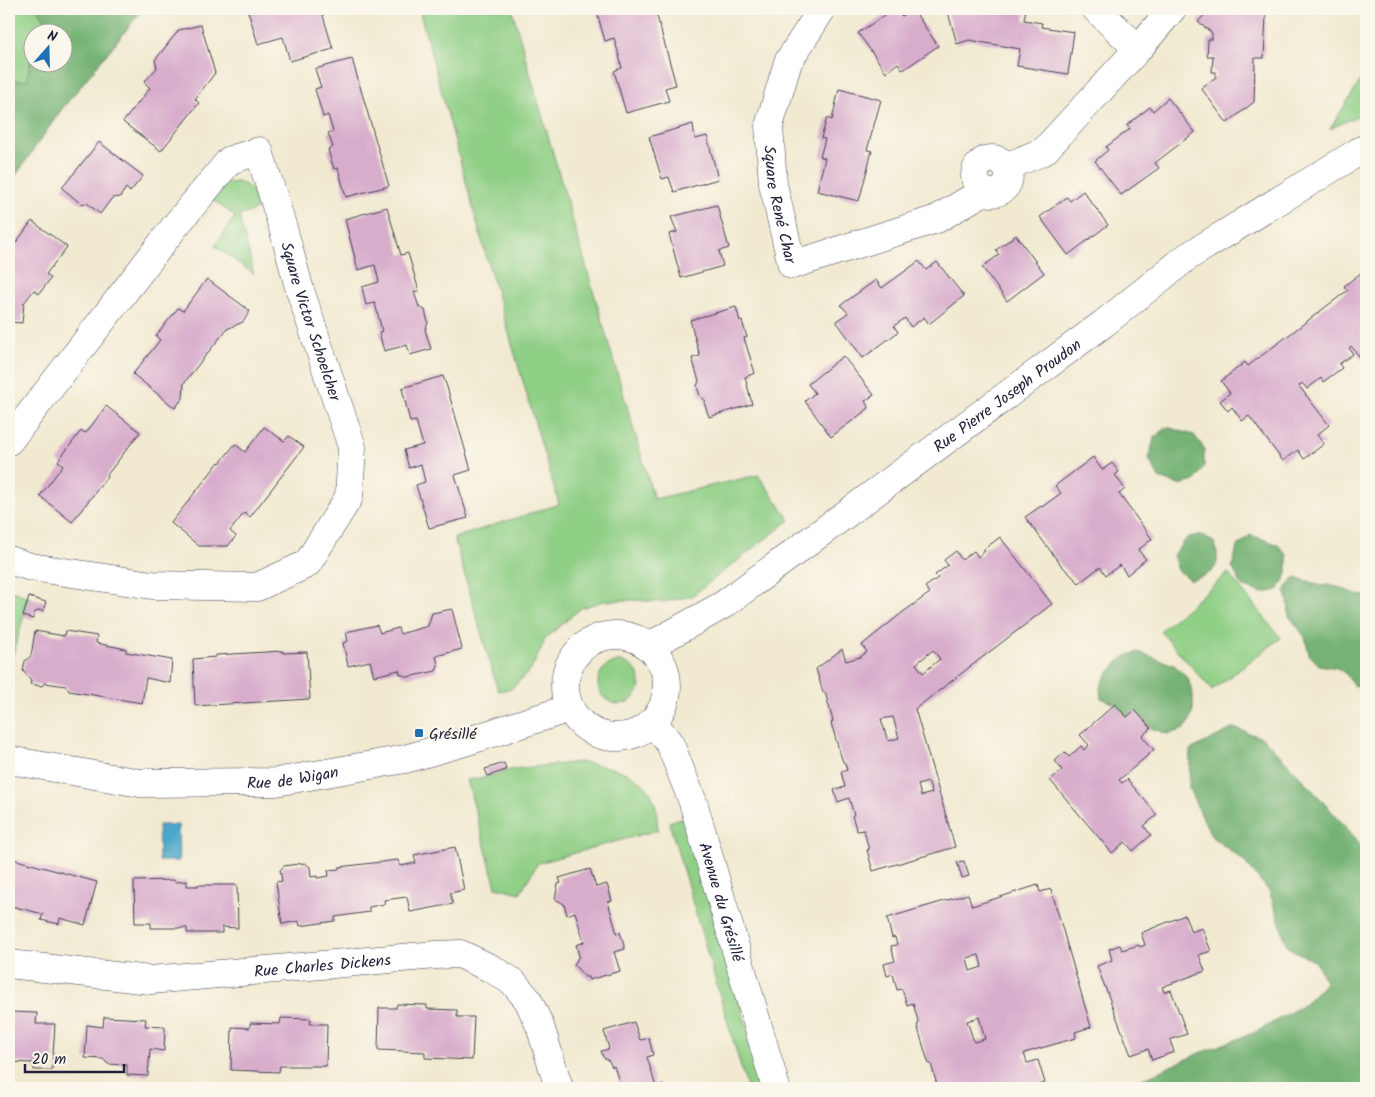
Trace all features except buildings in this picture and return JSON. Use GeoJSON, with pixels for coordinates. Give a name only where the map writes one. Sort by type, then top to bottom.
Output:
{"type":"FeatureCollection","features":[{"type":"Feature","properties":{"kind":"street","name":"Square René Char"},"geometry":{"type":"LineString","coordinates":[[822,9],[788,62],[769,126],[773,184],[792,264],[937,219],[984,191],[996,192],[1004,186],[1008,176],[1006,167],[1044,151],[1138,49],[1172,9]]}},
{"type":"Feature","properties":{"kind":"street"},"geometry":{"type":"LineString","coordinates":[[1096,9],[1138,49]]}},
{"type":"Feature","properties":{"kind":"street","name":"Rue Pierre Joseph Proudon"},"geometry":{"type":"LineString","coordinates":[[648,647],[723,605],[1103,324],[1187,257],[1366,148]]}},
{"type":"Feature","properties":{"kind":"street","name":"Square Victor Schoelcher"},"geometry":{"type":"LineString","coordinates":[[9,441],[176,225],[230,160],[259,151],[299,287],[352,447],[349,497],[307,564],[258,587],[152,586],[31,567],[9,560]]}},
{"type":"Feature","properties":{"kind":"street"},"geometry":{"type":"LineString","coordinates":[[609,636],[630,637],[648,647],[662,662],[668,690],[663,707],[653,722],[645,729],[628,736],[615,737],[597,734],[580,722],[570,708],[566,696],[566,678],[570,664],[580,650],[592,641],[609,636]]}},
{"type":"Feature","properties":{"kind":"street","name":"Rue de Wigan"},"geometry":{"type":"LineString","coordinates":[[9,760],[140,783],[276,782],[405,759],[570,708]]}},
{"type":"Feature","properties":{"kind":"street","name":"Avenue du Grésillé"},"geometry":{"type":"LineString","coordinates":[[653,722],[670,744],[693,802],[776,1088]]}},
{"type":"Feature","properties":{"kind":"street","name":"Rue Charles Dickens"},"geometry":{"type":"LineString","coordinates":[[9,964],[150,980],[460,954],[492,969],[513,982],[528,1000],[540,1026],[559,1088]]}},
{"type":"Feature","properties":{"kind":"green space"},"geometry":{"type":"Polygon","coordinates":[[[9,9],[143,9],[61,110],[9,185],[9,9]]]}},
{"type":"Feature","properties":{"kind":"green space"},"geometry":{"type":"Polygon","coordinates":[[[38,9],[143,9],[61,110],[9,185],[9,81],[27,80],[28,72],[72,72],[72,22],[44,22],[45,20],[38,9]]]}},
{"type":"Feature","properties":{"kind":"green space"},"geometry":{"type":"Polygon","coordinates":[[[419,9],[512,9],[654,499],[758,475],[790,520],[692,596],[663,602],[604,601],[581,608],[546,638],[531,670],[511,689],[498,691],[454,538],[559,504],[486,256],[419,9]]]}},
{"type":"Feature","properties":{"kind":"green space"},"geometry":{"type":"Polygon","coordinates":[[[1366,72],[1366,112],[1330,129],[1366,72]]]}},
{"type":"Feature","properties":{"kind":"green space"},"geometry":{"type":"Polygon","coordinates":[[[237,182],[253,191],[261,208],[239,216],[254,274],[215,246],[235,216],[210,198],[226,183],[237,182]]]}},
{"type":"Feature","properties":{"kind":"green space"},"geometry":{"type":"Polygon","coordinates":[[[1167,427],[1194,435],[1204,448],[1204,466],[1195,481],[1179,485],[1159,478],[1149,459],[1154,438],[1167,427]]]}},
{"type":"Feature","properties":{"kind":"green space"},"geometry":{"type":"Polygon","coordinates":[[[1201,535],[1215,543],[1217,551],[1216,564],[1211,572],[1191,580],[1178,571],[1173,555],[1188,537],[1201,535]]]}},
{"type":"Feature","properties":{"kind":"green space"},"geometry":{"type":"Polygon","coordinates":[[[1250,535],[1277,544],[1287,555],[1287,574],[1278,590],[1262,593],[1242,586],[1232,567],[1237,547],[1250,535]]]}},
{"type":"Feature","properties":{"kind":"green space"},"geometry":{"type":"Polygon","coordinates":[[[1228,573],[1281,638],[1212,690],[1160,631],[1228,573]]]}},
{"type":"Feature","properties":{"kind":"green space"},"geometry":{"type":"Polygon","coordinates":[[[1294,578],[1321,586],[1330,585],[1356,595],[1366,596],[1366,684],[1354,686],[1346,674],[1337,668],[1319,665],[1309,654],[1305,637],[1289,616],[1285,590],[1294,578]]]}},
{"type":"Feature","properties":{"kind":"green space"},"geometry":{"type":"Polygon","coordinates":[[[9,590],[29,597],[9,669],[9,590]]]}},
{"type":"Feature","properties":{"kind":"green space"},"geometry":{"type":"Polygon","coordinates":[[[1138,652],[1174,665],[1188,678],[1193,695],[1193,711],[1188,725],[1182,730],[1167,734],[1151,728],[1135,710],[1127,717],[1115,704],[1101,698],[1100,688],[1115,665],[1126,656],[1138,652]]]}},
{"type":"Feature","properties":{"kind":"green space"},"geometry":{"type":"Polygon","coordinates":[[[619,662],[634,668],[640,683],[634,698],[619,704],[604,698],[598,683],[604,668],[619,662]]]}},
{"type":"Feature","properties":{"kind":"green space"},"geometry":{"type":"Polygon","coordinates":[[[1234,728],[1263,738],[1352,834],[1366,853],[1366,1088],[1122,1088],[1200,1053],[1256,1032],[1303,1005],[1326,983],[1316,962],[1287,947],[1269,891],[1243,860],[1212,837],[1189,789],[1190,750],[1234,728]]]}},
{"type":"Feature","properties":{"kind":"green space"},"geometry":{"type":"Polygon","coordinates":[[[580,762],[613,768],[643,783],[655,803],[658,830],[538,863],[520,893],[496,887],[467,780],[514,769],[580,762]]]}},
{"type":"Feature","properties":{"kind":"green space"},"geometry":{"type":"Polygon","coordinates":[[[685,817],[765,1088],[747,1088],[669,822],[685,817]]]}},
{"type":"Feature","properties":{"kind":"water"},"geometry":{"type":"Polygon","coordinates":[[[158,825],[178,825],[179,861],[159,861],[158,825]]]}},
{"type":"Feature","properties":{"kind":"place","name":"Grésillé"},"geometry":{"type":"Point","coordinates":[419,733]}}]}
